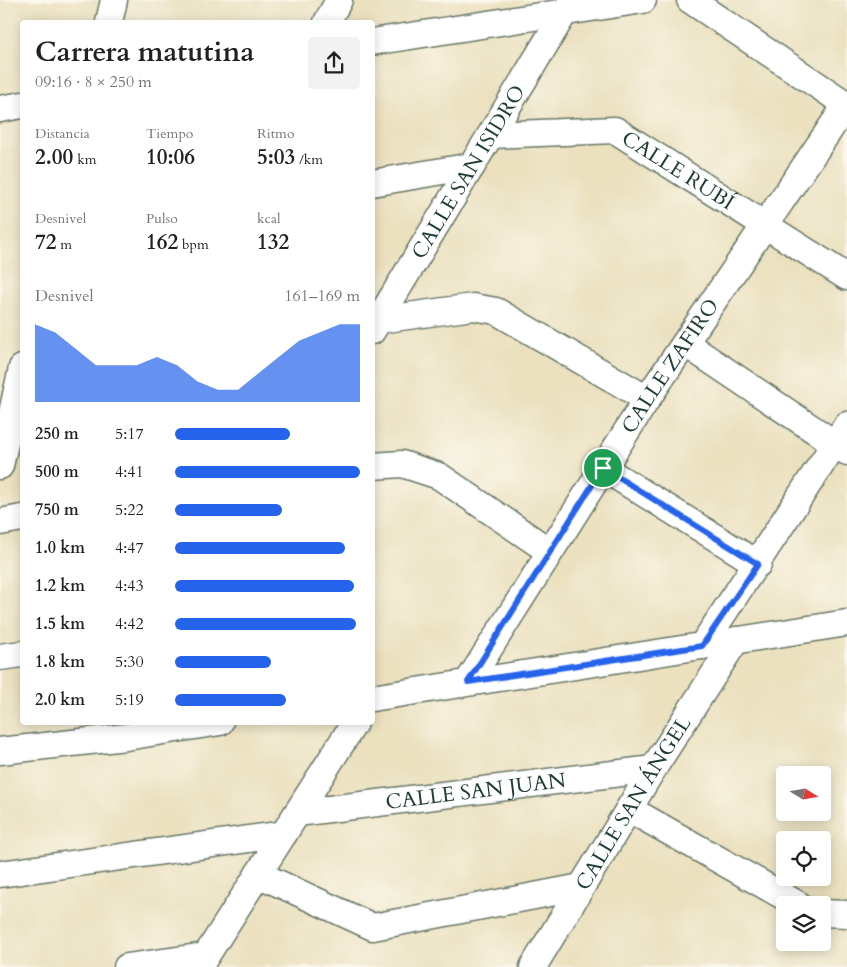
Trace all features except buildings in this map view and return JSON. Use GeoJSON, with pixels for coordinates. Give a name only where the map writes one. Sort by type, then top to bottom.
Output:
{"type":"FeatureCollection","features":[{"type":"Feature","properties":{"kind":"street"},"geometry":{"type":"LineString","coordinates":[[109,20],[114,0]]}},
{"type":"Feature","properties":{"kind":"street"},"geometry":{"type":"LineString","coordinates":[[328,20],[339,0]]}},
{"type":"Feature","properties":{"kind":"street"},"geometry":{"type":"LineString","coordinates":[[375,41],[568,7],[643,0]]}},
{"type":"Feature","properties":{"kind":"street"},"geometry":{"type":"LineString","coordinates":[[690,0],[847,104]]}},
{"type":"Feature","properties":{"kind":"street","name":"CALLE SAN ISIDRO"},"geometry":{"type":"LineString","coordinates":[[375,324],[568,7]]}},
{"type":"Feature","properties":{"kind":"street","name":"CALLE ZAFIRO"},"geometry":{"type":"LineString","coordinates":[[468,682],[549,551],[647,399],[847,104]]}},
{"type":"Feature","properties":{"kind":"street"},"geometry":{"type":"LineString","coordinates":[[0,109],[20,105]]}},
{"type":"Feature","properties":{"kind":"street","name":"CALLE RUBÍ"},"geometry":{"type":"LineString","coordinates":[[491,135],[615,130],[847,277]]}},
{"type":"Feature","properties":{"kind":"street"},"geometry":{"type":"LineString","coordinates":[[375,182],[472,166]]}},
{"type":"Feature","properties":{"kind":"street"},"geometry":{"type":"LineString","coordinates":[[375,324],[473,307],[496,311],[647,399]]}},
{"type":"Feature","properties":{"kind":"street"},"geometry":{"type":"LineString","coordinates":[[686,344],[843,440],[702,646]]}},
{"type":"Feature","properties":{"kind":"street"},"geometry":{"type":"LineString","coordinates":[[0,466],[20,381]]}},
{"type":"Feature","properties":{"kind":"street"},"geometry":{"type":"LineString","coordinates":[[375,466],[402,464],[439,476],[549,551]]}},
{"type":"Feature","properties":{"kind":"street"},"geometry":{"type":"LineString","coordinates":[[603,468],[758,564]]}},
{"type":"Feature","properties":{"kind":"street"},"geometry":{"type":"LineString","coordinates":[[0,522],[20,518]]}},
{"type":"Feature","properties":{"kind":"street"},"geometry":{"type":"LineString","coordinates":[[375,698],[847,623]]}},
{"type":"Feature","properties":{"kind":"street","name":"CALLE SAN ÁNGEL"},"geometry":{"type":"LineString","coordinates":[[533,967],[653,769],[736,640]]}},
{"type":"Feature","properties":{"kind":"street"},"geometry":{"type":"LineString","coordinates":[[0,657],[20,654]]}},
{"type":"Feature","properties":{"kind":"street"},"geometry":{"type":"LineString","coordinates":[[0,751],[131,730],[187,725]]}},
{"type":"Feature","properties":{"kind":"street"},"geometry":{"type":"LineString","coordinates":[[127,967],[202,962],[353,725]]}},
{"type":"Feature","properties":{"kind":"street","name":"CALLE SAN JUAN"},"geometry":{"type":"LineString","coordinates":[[297,812],[653,769]]}},
{"type":"Feature","properties":{"kind":"street"},"geometry":{"type":"LineString","coordinates":[[629,809],[783,896]]}},
{"type":"Feature","properties":{"kind":"street"},"geometry":{"type":"LineString","coordinates":[[0,874],[284,834]]}},
{"type":"Feature","properties":{"kind":"street"},"geometry":{"type":"LineString","coordinates":[[258,874],[373,927],[581,887]]}},
{"type":"Feature","properties":{"kind":"street"},"geometry":{"type":"LineString","coordinates":[[831,913],[847,914]]}},
{"type":"Feature","properties":{"kind":"route"},"geometry":{"type":"LineString","coordinates":[[603,468],[758,564],[702,646],[468,682],[549,551],[603,468]]}}]}
